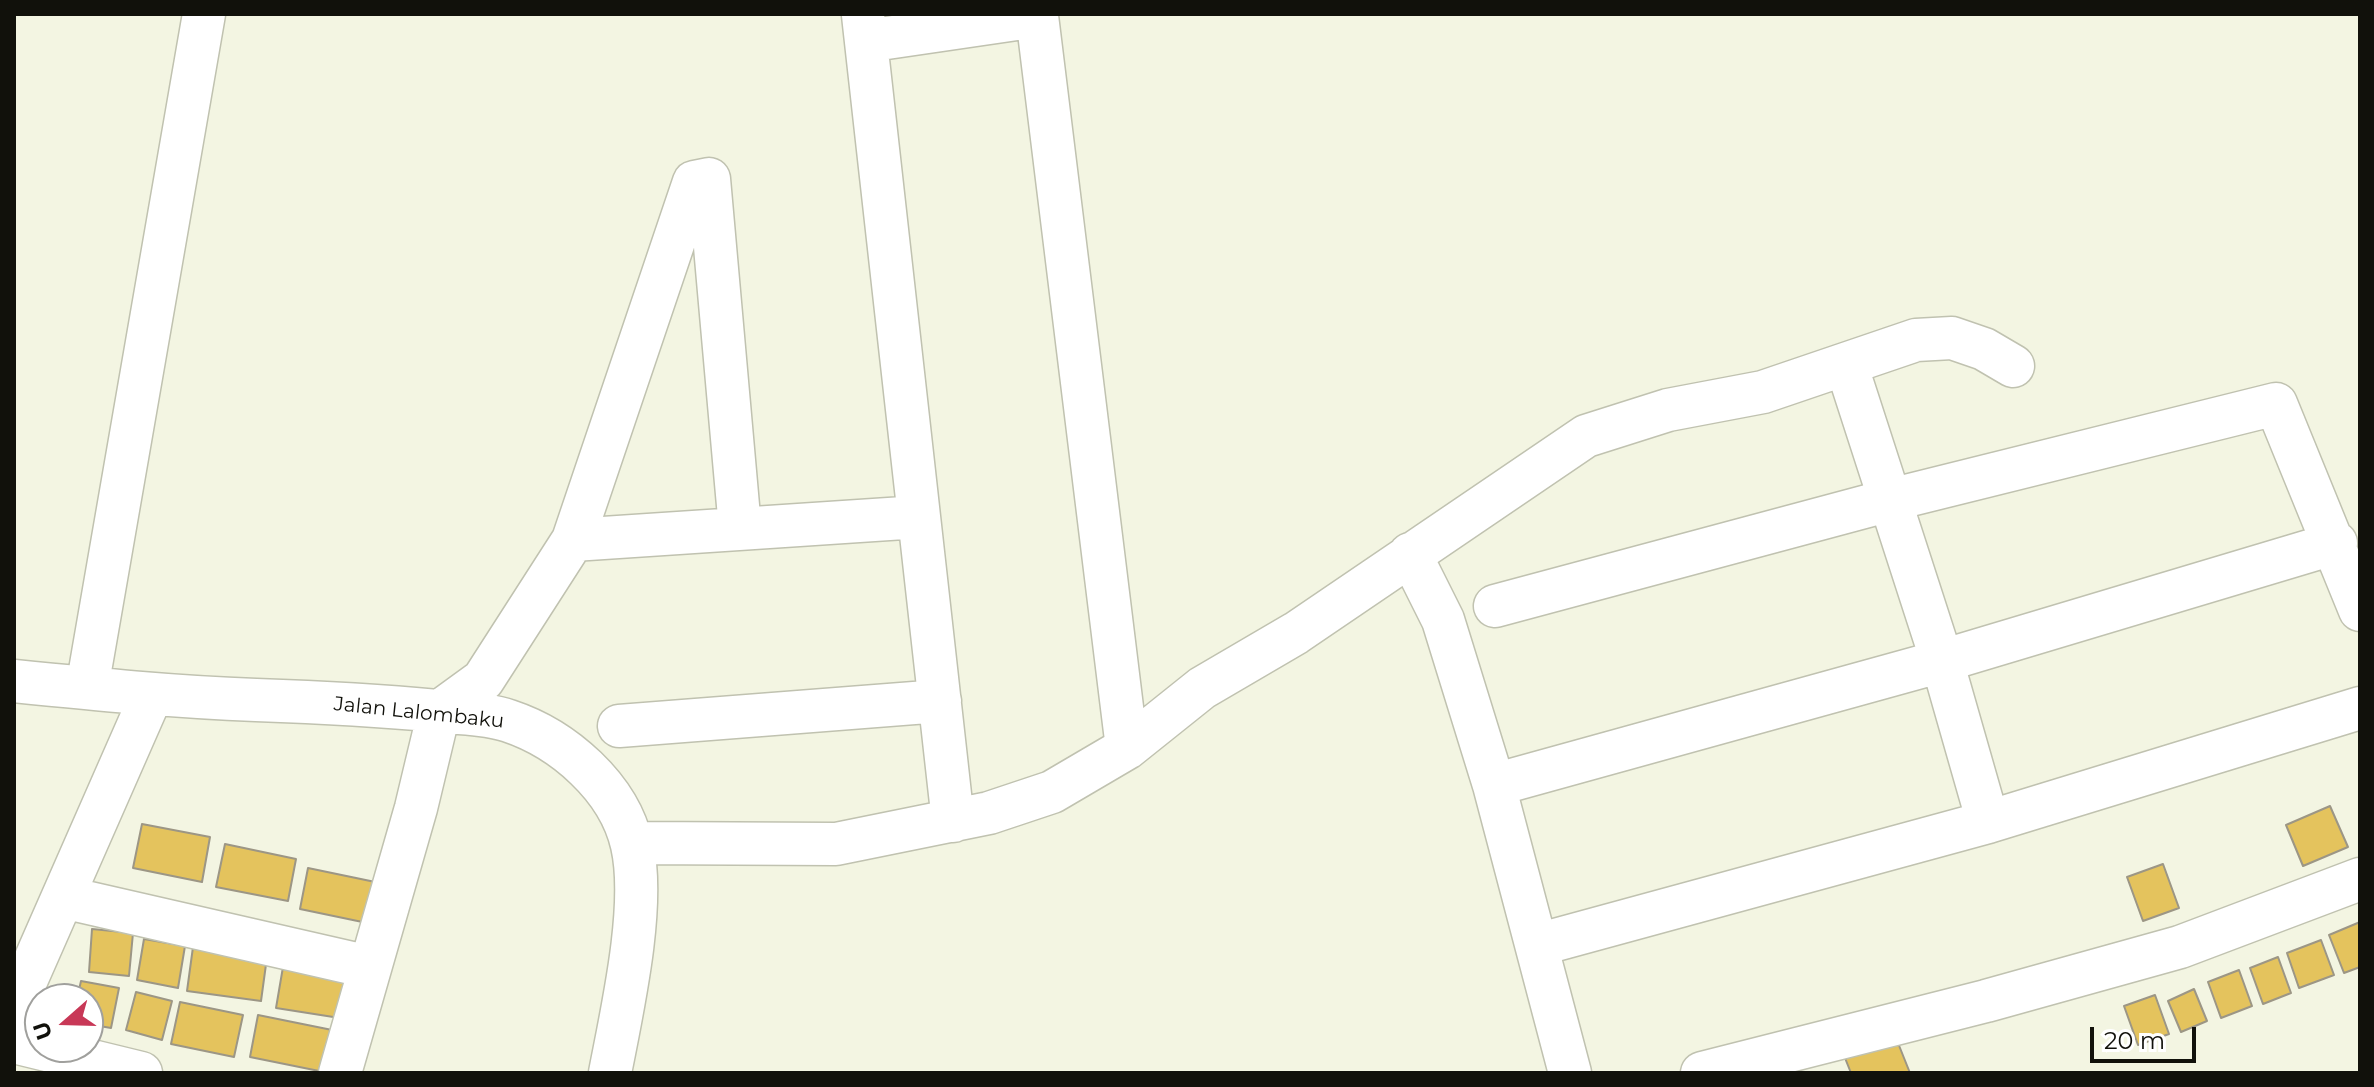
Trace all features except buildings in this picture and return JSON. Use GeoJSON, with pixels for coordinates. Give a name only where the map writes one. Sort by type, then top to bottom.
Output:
{"type":"FeatureCollection","features":[{"type":"Feature","properties":{"kind":"street"},"geometry":{"type":"LineString","coordinates":[[87,688],[204,14]]}},
{"type":"Feature","properties":{"kind":"street"},"geometry":{"type":"LineString","coordinates":[[953,821],[864,28],[1037,16],[1127,748]]}},
{"type":"Feature","properties":{"kind":"street"},"geometry":{"type":"LineString","coordinates":[[340,1073],[416,808],[439,712],[483,680],[573,540],[694,182],[709,179],[740,528]]}},
{"type":"Feature","properties":{"kind":"street"},"geometry":{"type":"LineString","coordinates":[[632,843],[836,844],[953,821],[1052,792],[1127,748],[1202,688],[1296,633],[1586,436],[1668,410],[1763,392],[1916,340],[1952,338],[1984,349],[2013,366]]}},
{"type":"Feature","properties":{"kind":"street"},"geometry":{"type":"LineString","coordinates":[[1846,364],[1942,661],[1988,822]]}},
{"type":"Feature","properties":{"kind":"street"},"geometry":{"type":"LineString","coordinates":[[1495,606],[1890,500],[2276,404],[2336,543],[2360,610]]}},
{"type":"Feature","properties":{"kind":"street"},"geometry":{"type":"LineString","coordinates":[[573,540],[919,517]]}},
{"type":"Feature","properties":{"kind":"street"},"geometry":{"type":"LineString","coordinates":[[1494,785],[1942,661],[2336,543]]}},
{"type":"Feature","properties":{"kind":"street"},"geometry":{"type":"LineString","coordinates":[[1410,554],[1443,620],[1494,785],[1570,1073]]}},
{"type":"Feature","properties":{"kind":"street","name":"Jalan Lalombaku"},"geometry":{"type":"LineString","coordinates":[[14,681],[152,694],[375,704],[508,721],[563,748],[585,766],[615,805],[632,843],[635,903],[631,945],[610,1073]]}},
{"type":"Feature","properties":{"kind":"street"},"geometry":{"type":"LineString","coordinates":[[14,1008],[152,694]]}},
{"type":"Feature","properties":{"kind":"street"},"geometry":{"type":"LineString","coordinates":[[619,726],[940,701]]}},
{"type":"Feature","properties":{"kind":"street"},"geometry":{"type":"LineString","coordinates":[[1537,945],[1988,822],[2360,708]]}},
{"type":"Feature","properties":{"kind":"street"},"geometry":{"type":"LineString","coordinates":[[1702,1073],[2180,947],[2360,879]]}},
{"type":"Feature","properties":{"kind":"street"},"geometry":{"type":"LineString","coordinates":[[63,897],[369,967]]}},
{"type":"Feature","properties":{"kind":"street"},"geometry":{"type":"LineString","coordinates":[[14,1042],[141,1073]]}}]}
